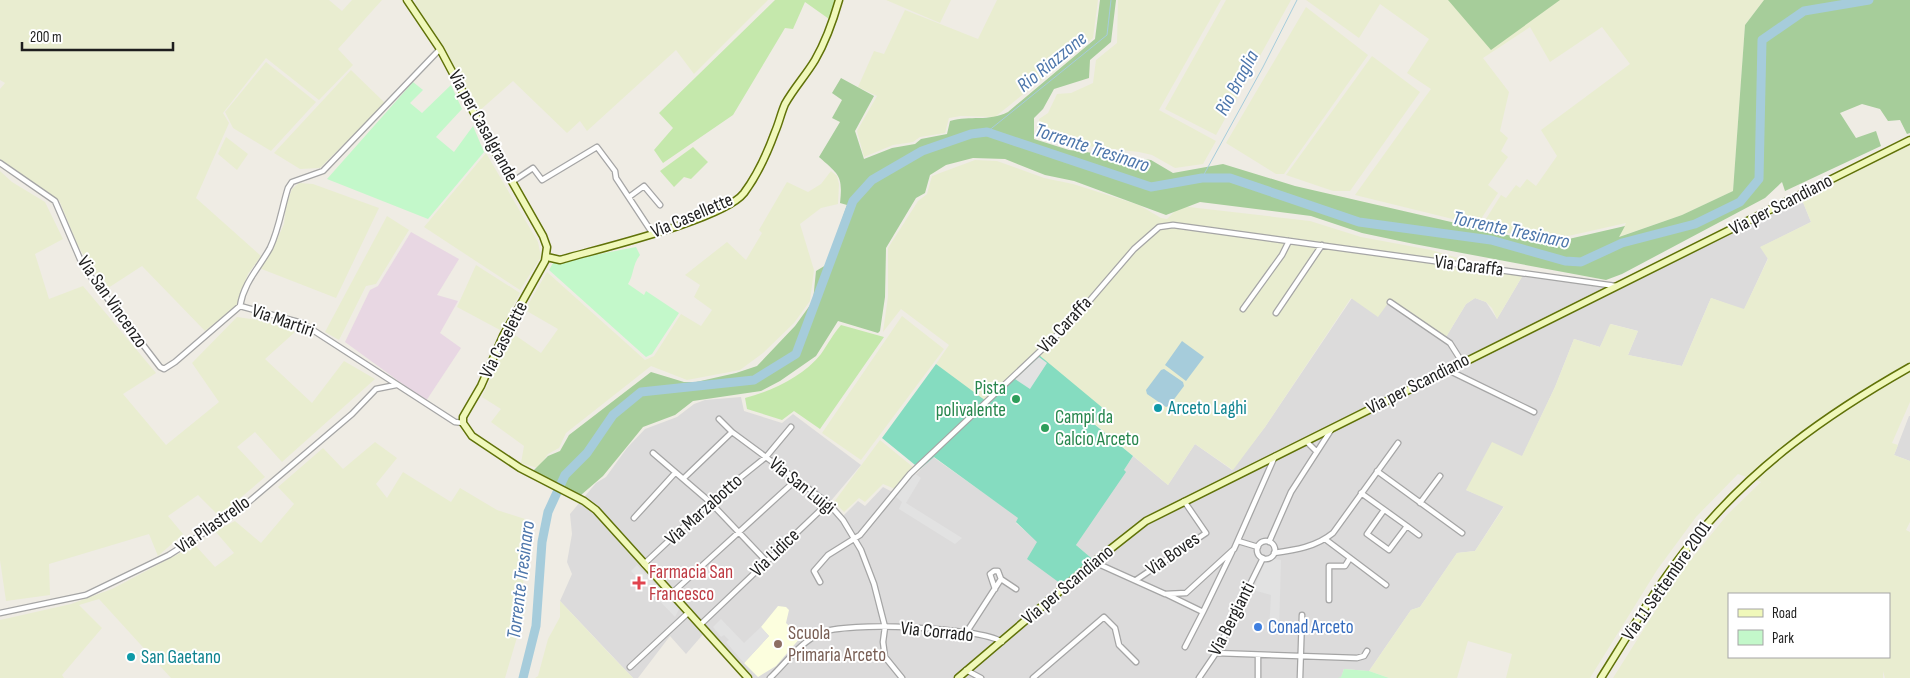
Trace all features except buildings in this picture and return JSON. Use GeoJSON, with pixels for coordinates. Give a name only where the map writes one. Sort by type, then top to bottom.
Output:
{"type":"FeatureCollection","features":[{"type":"Feature","properties":{"kind":"street","name":"Via per Casalgrande"},"geometry":{"type":"LineString","coordinates":[[407,0],[440,49],[543,236],[547,247],[547,257]]}},
{"type":"Feature","properties":{"kind":"street","name":"Via Casellette"},"geometry":{"type":"LineString","coordinates":[[547,257],[560,260],[653,234],[696,219],[742,195],[768,152],[786,103],[815,59],[832,25],[838,0]]}},
{"type":"Feature","properties":{"kind":"street","name":"Via Martiri"},"geometry":{"type":"LineString","coordinates":[[440,49],[323,171],[292,182],[288,188],[270,247],[252,272],[242,292],[240,306],[302,323],[455,422],[463,423],[472,436],[529,473],[584,501],[596,510],[748,678]]}},
{"type":"Feature","properties":{"kind":"street","name":"Via per Scandiano"},"geometry":{"type":"LineString","coordinates":[[958,678],[1094,562],[1146,521],[1447,369],[1910,140]]}},
{"type":"Feature","properties":{"kind":"street"},"geometry":{"type":"LineString","coordinates":[[515,180],[533,168],[542,180],[597,148],[615,172],[616,178],[653,234]]}},
{"type":"Feature","properties":{"kind":"street","name":"Via San Vincenzo"},"geometry":{"type":"LineString","coordinates":[[0,163],[55,201],[80,259],[91,277],[160,367],[164,369],[175,362],[240,306]]}},
{"type":"Feature","properties":{"kind":"street"},"geometry":{"type":"LineString","coordinates":[[629,197],[644,186],[660,205]]}},
{"type":"Feature","properties":{"kind":"street","name":"Via Caraffa"},"geometry":{"type":"LineString","coordinates":[[820,582],[814,571],[828,555],[864,531],[910,474],[1073,320],[1104,283],[1153,231],[1166,225],[1617,286]]}},
{"type":"Feature","properties":{"kind":"street"},"geometry":{"type":"LineString","coordinates":[[1243,309],[1282,255],[1289,241]]}},
{"type":"Feature","properties":{"kind":"street"},"geometry":{"type":"LineString","coordinates":[[1276,313],[1322,245]]}},
{"type":"Feature","properties":{"kind":"street","name":"Via Caselette"},"geometry":{"type":"LineString","coordinates":[[463,423],[463,417],[481,386],[503,336],[547,257]]}},
{"type":"Feature","properties":{"kind":"street"},"geometry":{"type":"LineString","coordinates":[[1390,302],[1450,343],[1462,362]]}},
{"type":"Feature","properties":{"kind":"street","name":"Via 11 Settembre 2001"},"geometry":{"type":"LineString","coordinates":[[1601,678],[1685,550],[1741,487],[1775,456],[1834,412],[1910,368]]}},
{"type":"Feature","properties":{"kind":"street"},"geometry":{"type":"LineString","coordinates":[[1447,369],[1534,412]]}},
{"type":"Feature","properties":{"kind":"street","name":"Via Pilastrello"},"geometry":{"type":"LineString","coordinates":[[0,613],[86,595],[128,577],[170,555],[238,510],[352,414],[376,389],[396,385]]}},
{"type":"Feature","properties":{"kind":"street","name":"Via San Luigi"},"geometry":{"type":"LineString","coordinates":[[719,419],[732,432],[828,502],[854,537],[868,566],[885,627],[883,642],[885,657],[902,678]]}},
{"type":"Feature","properties":{"kind":"street","name":"Via Marzabotto"},"geometry":{"type":"LineString","coordinates":[[644,564],[710,502],[766,457],[791,427]]}},
{"type":"Feature","properties":{"kind":"street"},"geometry":{"type":"LineString","coordinates":[[1270,542],[1291,492],[1333,427]]}},
{"type":"Feature","properties":{"kind":"street"},"geometry":{"type":"LineString","coordinates":[[684,478],[732,432]]}},
{"type":"Feature","properties":{"kind":"street"},"geometry":{"type":"LineString","coordinates":[[1306,441],[1316,451]]}},
{"type":"Feature","properties":{"kind":"street"},"geometry":{"type":"LineString","coordinates":[[1274,553],[1297,549],[1325,539],[1333,533],[1398,443]]}},
{"type":"Feature","properties":{"kind":"street"},"geometry":{"type":"LineString","coordinates":[[653,453],[710,502],[767,562]]}},
{"type":"Feature","properties":{"kind":"street"},"geometry":{"type":"LineString","coordinates":[[1185,648],[1238,541],[1275,456]]}},
{"type":"Feature","properties":{"kind":"street"},"geometry":{"type":"LineString","coordinates":[[1377,471],[1462,533]]}},
{"type":"Feature","properties":{"kind":"street"},"geometry":{"type":"LineString","coordinates":[[634,518],[675,473]]}},
{"type":"Feature","properties":{"kind":"street"},"geometry":{"type":"LineString","coordinates":[[1420,503],[1440,476]]}},
{"type":"Feature","properties":{"kind":"street"},"geometry":{"type":"LineString","coordinates":[[671,594],[796,480]]}},
{"type":"Feature","properties":{"kind":"street"},"geometry":{"type":"LineString","coordinates":[[1362,493],[1420,535]]}},
{"type":"Feature","properties":{"kind":"street","name":"Via Boves"},"geometry":{"type":"LineString","coordinates":[[1136,580],[1206,533],[1184,501]]}},
{"type":"Feature","properties":{"kind":"street","name":"Via Lidice"},"geometry":{"type":"LineString","coordinates":[[700,624],[828,502]]}},
{"type":"Feature","properties":{"kind":"street"},"geometry":{"type":"LineString","coordinates":[[1384,510],[1367,534],[1389,550],[1407,526]]}},
{"type":"Feature","properties":{"kind":"street"},"geometry":{"type":"LineString","coordinates":[[1325,539],[1386,585]]}},
{"type":"Feature","properties":{"kind":"street"},"geometry":{"type":"LineString","coordinates":[[1238,541],[1258,547]]}},
{"type":"Feature","properties":{"kind":"street"},"geometry":{"type":"LineString","coordinates":[[1258,547],[1264,542],[1270,542]]}},
{"type":"Feature","properties":{"kind":"street"},"geometry":{"type":"LineString","coordinates":[[1258,547],[1259,555],[1263,558],[1271,558],[1275,548],[1270,542]]}},
{"type":"Feature","properties":{"kind":"street"},"geometry":{"type":"LineString","coordinates":[[1165,594],[1186,594],[1234,549]]}},
{"type":"Feature","properties":{"kind":"street","name":"Via Bergianti"},"geometry":{"type":"LineString","coordinates":[[1199,678],[1216,653],[1263,558]]}},
{"type":"Feature","properties":{"kind":"street"},"geometry":{"type":"LineString","coordinates":[[1329,600],[1329,566],[1345,566],[1350,558]]}},
{"type":"Feature","properties":{"kind":"street"},"geometry":{"type":"LineString","coordinates":[[1094,562],[1203,612]]}},
{"type":"Feature","properties":{"kind":"street"},"geometry":{"type":"LineString","coordinates":[[995,589],[990,574],[998,571],[1001,578],[1016,588]]}},
{"type":"Feature","properties":{"kind":"street"},"geometry":{"type":"LineString","coordinates":[[966,633],[1001,578]]}},
{"type":"Feature","properties":{"kind":"street"},"geometry":{"type":"LineString","coordinates":[[630,667],[688,612]]}},
{"type":"Feature","properties":{"kind":"street"},"geometry":{"type":"LineString","coordinates":[[1300,678],[1302,615]]}},
{"type":"Feature","properties":{"kind":"street"},"geometry":{"type":"LineString","coordinates":[[1033,678],[1104,617],[1115,628],[1118,645],[1136,662]]}},
{"type":"Feature","properties":{"kind":"street","name":"Via Corrado"},"geometry":{"type":"LineString","coordinates":[[770,678],[802,644],[823,632],[846,628],[930,627],[1002,642]]}},
{"type":"Feature","properties":{"kind":"street"},"geometry":{"type":"LineString","coordinates":[[1216,653],[1258,656],[1357,658],[1364,656],[1368,650]]}},
{"type":"Feature","properties":{"kind":"street"},"geometry":{"type":"LineString","coordinates":[[1258,656],[1258,678]]}},
{"type":"Feature","properties":{"kind":"street"},"geometry":{"type":"LineString","coordinates":[[966,670],[981,678]]}},
{"type":"Feature","properties":{"kind":"shaded area"},"geometry":{"type":"Polygon","coordinates":[[[0,0],[329,0],[342,11],[352,0],[382,0],[338,49],[353,65],[319,100],[266,58],[223,113],[229,123],[196,198],[261,256],[248,274],[237,305],[205,331],[142,266],[105,290],[78,246],[59,200],[0,159],[0,89],[5,83],[0,80],[0,0]]]}},
{"type":"Feature","properties":{"kind":"shaded area"},"geometry":{"type":"Polygon","coordinates":[[[416,0],[768,0],[694,74],[676,50],[587,131],[580,121],[567,133],[513,81],[478,112],[415,3],[416,0]]]}},
{"type":"Feature","properties":{"kind":"shaded area"},"geometry":{"type":"Polygon","coordinates":[[[886,0],[951,0],[940,23],[886,0]]]}},
{"type":"Feature","properties":{"kind":"shaded area"},"geometry":{"type":"Polygon","coordinates":[[[997,0],[1098,0],[1093,38],[995,117],[961,116],[949,118],[945,133],[920,137],[913,142],[893,145],[864,157],[857,131],[877,96],[858,87],[874,51],[884,54],[905,10],[978,39],[997,0]]]}},
{"type":"Feature","properties":{"kind":"shaded area"},"geometry":{"type":"Polygon","coordinates":[[[1118,0],[1221,0],[1159,110],[1216,141],[1203,164],[1175,168],[1152,155],[1069,144],[1040,135],[1039,119],[1048,113],[1057,94],[1071,93],[1093,83],[1096,60],[1117,43],[1118,0]]]}},
{"type":"Feature","properties":{"kind":"shaded area"},"geometry":{"type":"Polygon","coordinates":[[[1226,0],[1291,0],[1216,135],[1165,109],[1226,0]]]}},
{"type":"Feature","properties":{"kind":"shaded area"},"geometry":{"type":"Polygon","coordinates":[[[1306,0],[1764,0],[1745,25],[1733,191],[1682,215],[1618,237],[1626,223],[1546,241],[1481,227],[1501,195],[1506,198],[1516,185],[1520,188],[1527,179],[1536,186],[1557,156],[1541,130],[1630,64],[1602,27],[1550,62],[1530,27],[1483,58],[1509,92],[1500,131],[1508,138],[1501,151],[1508,157],[1488,185],[1498,193],[1477,225],[1355,195],[1431,89],[1407,73],[1429,39],[1380,4],[1359,38],[1306,0]]]}},
{"type":"Feature","properties":{"kind":"shaded area"},"geometry":{"type":"Polygon","coordinates":[[[1306,7],[1368,55],[1284,174],[1276,174],[1226,143],[1306,7]]]}},
{"type":"Feature","properties":{"kind":"shaded area"},"geometry":{"type":"Polygon","coordinates":[[[1372,56],[1420,92],[1350,191],[1333,191],[1286,175],[1372,56]]]}},
{"type":"Feature","properties":{"kind":"shaded area"},"geometry":{"type":"Polygon","coordinates":[[[266,62],[316,102],[271,151],[233,128],[225,112],[266,62]]]}},
{"type":"Feature","properties":{"kind":"shaded area"},"geometry":{"type":"Polygon","coordinates":[[[351,70],[385,103],[320,168],[300,169],[274,153],[351,70]]]}},
{"type":"Feature","properties":{"kind":"shaded area"},"geometry":{"type":"Polygon","coordinates":[[[226,137],[248,154],[237,170],[218,154],[226,137]]]}},
{"type":"Feature","properties":{"kind":"shaded area"},"geometry":{"type":"Polygon","coordinates":[[[1910,143],[1910,402],[1892,443],[1898,445],[1894,455],[1910,461],[1910,522],[1906,530],[1910,532],[1910,678],[1885,678],[1883,671],[1883,678],[1613,678],[1676,578],[1727,515],[1761,482],[1738,474],[1696,517],[1657,570],[1590,678],[1506,678],[1512,654],[1468,641],[1457,678],[1389,678],[1369,671],[1411,610],[1420,607],[1457,553],[1475,551],[1504,507],[1466,490],[1492,442],[1522,456],[1555,387],[1574,339],[1600,347],[1610,324],[1638,331],[1628,355],[1682,366],[1711,298],[1744,309],[1768,259],[1760,247],[1811,222],[1801,197],[1910,143]]]}},
{"type":"Feature","properties":{"kind":"shaded area"},"geometry":{"type":"Polygon","coordinates":[[[486,153],[538,242],[541,257],[520,290],[424,227],[486,153]]]}},
{"type":"Feature","properties":{"kind":"shaded area"},"geometry":{"type":"Polygon","coordinates":[[[975,160],[997,161],[1044,178],[1073,184],[1139,205],[1161,218],[1167,219],[1180,206],[1310,221],[1361,237],[1431,250],[1499,272],[1523,275],[1497,319],[1492,308],[1486,302],[1475,298],[1466,304],[1446,337],[1440,337],[1391,299],[1378,317],[1351,298],[1265,427],[1233,470],[1195,444],[1168,485],[1094,423],[1104,409],[986,402],[936,364],[949,345],[901,309],[883,332],[888,297],[888,248],[918,201],[927,194],[932,176],[975,160]]]}},
{"type":"Feature","properties":{"kind":"shaded area"},"geometry":{"type":"Polygon","coordinates":[[[0,171],[12,182],[45,202],[63,239],[35,254],[49,299],[83,286],[156,373],[123,394],[166,445],[219,402],[192,363],[237,317],[265,321],[295,332],[265,359],[312,403],[344,361],[375,379],[282,462],[255,432],[237,447],[265,477],[219,516],[198,495],[168,516],[183,534],[158,556],[149,534],[49,564],[50,595],[6,601],[0,560],[0,171]]]}},
{"type":"Feature","properties":{"kind":"shaded area"},"geometry":{"type":"Polygon","coordinates":[[[831,171],[837,176],[839,184],[838,204],[821,208],[800,224],[814,270],[810,301],[794,323],[763,353],[740,370],[687,380],[651,366],[566,433],[559,448],[548,454],[538,468],[521,463],[524,446],[491,422],[501,409],[482,397],[512,333],[541,353],[558,329],[525,310],[547,272],[645,360],[654,356],[681,314],[701,326],[712,310],[694,297],[700,285],[685,275],[727,242],[746,260],[762,233],[759,230],[787,182],[808,192],[821,184],[831,171]]]}},
{"type":"Feature","properties":{"kind":"shaded area"},"geometry":{"type":"Polygon","coordinates":[[[299,183],[313,184],[379,208],[336,298],[259,268],[273,248],[284,224],[286,205],[292,189],[299,183]]]}},
{"type":"Feature","properties":{"kind":"shaded area"},"geometry":{"type":"Polygon","coordinates":[[[1800,195],[1811,222],[1761,247],[1768,258],[1744,310],[1711,298],[1682,366],[1628,355],[1638,331],[1611,324],[1600,347],[1574,339],[1555,387],[1522,457],[1466,490],[1504,506],[1475,551],[1457,553],[1420,607],[1411,610],[1369,671],[1344,669],[1341,678],[747,678],[705,632],[686,654],[670,636],[638,678],[633,678],[560,601],[572,574],[567,562],[572,534],[570,514],[596,483],[606,477],[627,448],[645,429],[677,417],[694,404],[705,400],[741,397],[744,411],[782,423],[793,414],[861,465],[830,502],[843,516],[858,501],[865,506],[883,487],[896,494],[933,457],[1019,518],[1016,523],[1038,542],[1097,563],[1076,545],[1133,456],[1168,485],[1195,444],[1232,470],[1265,427],[1352,298],[1391,299],[1440,337],[1446,337],[1466,304],[1475,298],[1486,302],[1497,319],[1523,275],[1602,286],[1623,283],[1800,195]]]}},
{"type":"Feature","properties":{"kind":"shaded area"},"geometry":{"type":"Polygon","coordinates":[[[387,216],[409,230],[376,284],[366,286],[339,340],[325,332],[387,216]]]}},
{"type":"Feature","properties":{"kind":"shaded area"},"geometry":{"type":"Polygon","coordinates":[[[411,232],[459,259],[437,295],[458,301],[440,333],[461,348],[426,401],[345,342],[370,290],[378,286],[411,232]]]}},
{"type":"Feature","properties":{"kind":"shaded area"},"geometry":{"type":"Polygon","coordinates":[[[476,265],[520,293],[500,330],[457,307],[476,265]]]}},
{"type":"Feature","properties":{"kind":"shaded area"},"geometry":{"type":"Polygon","coordinates":[[[902,316],[944,349],[861,460],[822,433],[902,316]]]}},
{"type":"Feature","properties":{"kind":"shaded area"},"geometry":{"type":"Polygon","coordinates":[[[1039,357],[1047,363],[1030,389],[1015,379],[1039,357]]]}},
{"type":"Feature","properties":{"kind":"shaded area"},"geometry":{"type":"Polygon","coordinates":[[[1910,416],[1910,461],[1894,455],[1910,416]]]}},
{"type":"Feature","properties":{"kind":"shaded area"},"geometry":{"type":"Polygon","coordinates":[[[880,440],[913,467],[895,489],[883,484],[865,502],[859,498],[844,512],[834,502],[880,440]]]}},
{"type":"Feature","properties":{"kind":"shaded area"},"geometry":{"type":"Polygon","coordinates":[[[375,442],[397,458],[376,484],[387,498],[403,472],[451,502],[460,488],[497,510],[528,520],[520,549],[526,607],[505,678],[171,678],[99,599],[79,605],[102,628],[62,675],[64,678],[0,678],[0,620],[71,604],[112,589],[195,545],[215,567],[234,553],[215,531],[235,521],[261,543],[294,504],[278,487],[323,448],[343,469],[375,442]]]}},
{"type":"Feature","properties":{"kind":"shaded area"},"geometry":{"type":"Polygon","coordinates":[[[914,473],[921,478],[906,503],[962,538],[955,544],[899,509],[902,502],[895,496],[914,473]]]}},
{"type":"Feature","properties":{"kind":"shaded area"},"geometry":{"type":"Polygon","coordinates":[[[1274,559],[1281,560],[1279,631],[1269,631],[1271,595],[1253,590],[1265,562],[1274,559]]]}},
{"type":"Feature","properties":{"kind":"shaded area"},"geometry":{"type":"Polygon","coordinates":[[[637,565],[679,609],[675,617],[631,571],[637,565]]]}},
{"type":"Feature","properties":{"kind":"shaded area"},"geometry":{"type":"Polygon","coordinates":[[[560,601],[633,678],[535,678],[538,676],[548,639],[560,617],[560,601]]]}},
{"type":"Feature","properties":{"kind":"shaded area","name":"Scuola Primaria Arceto"},"geometry":{"type":"Polygon","coordinates":[[[778,606],[786,607],[789,610],[786,623],[801,637],[776,666],[758,677],[744,663],[769,636],[761,627],[778,606]]]}},
{"type":"Feature","properties":{"kind":"shaded area"},"geometry":{"type":"Polygon","coordinates":[[[721,619],[744,643],[761,627],[769,636],[744,663],[726,642],[729,640],[724,635],[721,637],[713,627],[721,619]]]}},
{"type":"Feature","properties":{"kind":"green space"},"geometry":{"type":"Polygon","coordinates":[[[775,0],[835,0],[829,19],[805,2],[793,29],[785,28],[733,115],[663,163],[654,150],[673,128],[659,113],[775,0]]]}},
{"type":"Feature","properties":{"kind":"green space"},"geometry":{"type":"Polygon","coordinates":[[[1100,0],[1116,0],[1111,42],[1090,60],[1089,78],[1054,89],[1043,109],[1034,118],[1034,139],[1069,150],[1151,160],[1173,173],[1223,164],[1295,186],[1547,244],[1625,226],[1619,237],[1682,215],[1733,191],[1745,25],[1764,0],[1910,0],[1910,133],[1907,134],[1900,120],[1888,121],[1880,109],[1862,104],[1840,113],[1856,138],[1876,131],[1881,146],[1785,191],[1782,182],[1765,198],[1622,274],[1606,280],[1362,233],[1311,216],[1200,202],[1166,215],[1074,181],[1045,175],[1005,159],[973,158],[946,165],[930,175],[925,193],[916,198],[886,248],[885,297],[880,331],[878,333],[838,321],[816,356],[780,381],[761,391],[693,401],[675,415],[643,427],[603,476],[581,495],[533,471],[548,456],[560,451],[569,435],[651,372],[684,382],[696,382],[736,373],[757,366],[795,326],[813,301],[816,271],[826,265],[847,205],[840,203],[841,187],[838,176],[819,157],[840,122],[832,118],[842,100],[832,93],[841,78],[874,96],[855,131],[864,159],[892,148],[915,144],[921,139],[947,134],[950,121],[965,118],[993,117],[1008,112],[1095,39],[1100,0]]]}},
{"type":"Feature","properties":{"kind":"green space"},"geometry":{"type":"Polygon","coordinates":[[[1448,0],[1560,0],[1491,50],[1448,0]]]}},
{"type":"Feature","properties":{"kind":"green space"},"geometry":{"type":"Polygon","coordinates":[[[413,82],[423,90],[410,103],[422,113],[451,85],[462,109],[436,137],[454,152],[473,126],[484,152],[428,219],[327,179],[413,82]]]}},
{"type":"Feature","properties":{"kind":"green space"},"geometry":{"type":"Polygon","coordinates":[[[693,147],[708,162],[691,179],[684,177],[674,187],[660,171],[693,147]]]}},
{"type":"Feature","properties":{"kind":"green space"},"geometry":{"type":"Polygon","coordinates":[[[636,247],[640,255],[628,284],[644,295],[646,291],[679,313],[652,354],[646,357],[549,270],[553,263],[636,247]]]}},
{"type":"Feature","properties":{"kind":"green space"},"geometry":{"type":"Polygon","coordinates":[[[841,325],[884,337],[820,429],[794,411],[782,420],[747,409],[745,398],[787,382],[814,362],[841,325]]]}},
{"type":"Feature","properties":{"kind":"green space"},"geometry":{"type":"Polygon","coordinates":[[[1039,355],[1104,409],[1094,424],[1133,456],[1124,470],[1126,472],[1076,545],[1097,563],[1068,589],[1027,559],[1037,542],[1016,522],[1018,518],[934,457],[920,469],[882,438],[936,364],[986,401],[1039,355]]]}},
{"type":"Feature","properties":{"kind":"green space"},"geometry":{"type":"Polygon","coordinates":[[[1344,669],[1369,671],[1389,678],[1338,678],[1341,677],[1344,669]]]}},
{"type":"Feature","properties":{"kind":"water"},"geometry":{"type":"Polygon","coordinates":[[[1182,341],[1204,357],[1186,381],[1165,365],[1182,341]]]}},
{"type":"Feature","properties":{"kind":"water"},"geometry":{"type":"Polygon","coordinates":[[[1164,369],[1183,382],[1184,386],[1169,406],[1166,407],[1147,394],[1146,390],[1161,370],[1164,369]]]}},
{"type":"Feature","properties":{"kind":"waterway","name":"Rio Riazzone"},"geometry":{"type":"LineString","coordinates":[[987,132],[1107,35],[1111,0]]}},
{"type":"Feature","properties":{"kind":"waterway","name":"Rio Braglia"},"geometry":{"type":"LineString","coordinates":[[1202,178],[1263,67],[1297,0]]}},
{"type":"Feature","properties":{"kind":"waterway","name":"Torrente Tresinaro"},"geometry":{"type":"LineString","coordinates":[[523,678],[536,626],[542,542],[548,512],[565,475],[587,453],[613,415],[641,392],[754,380],[796,354],[853,201],[872,180],[922,151],[971,134],[987,132],[1151,187],[1202,178],[1230,178],[1359,222],[1491,240],[1565,261],[1581,262],[1622,243],[1695,224],[1740,202],[1759,179],[1762,40],[1804,11],[1869,0]]}},
{"type":"Feature","properties":{"kind":"place","name":"Pista polivalente"},"geometry":{"type":"Point","coordinates":[1016,399]}},
{"type":"Feature","properties":{"kind":"place","name":"Arceto Laghi"},"geometry":{"type":"Point","coordinates":[1158,408]}},
{"type":"Feature","properties":{"kind":"place","name":"Campi da Calcio Arceto"},"geometry":{"type":"Point","coordinates":[1045,428]}},
{"type":"Feature","properties":{"kind":"place","name":"Farmacia San Francesco"},"geometry":{"type":"Point","coordinates":[639,583]}},
{"type":"Feature","properties":{"kind":"place","name":"Conad Arceto"},"geometry":{"type":"Point","coordinates":[1258,627]}},
{"type":"Feature","properties":{"kind":"place","name":"Scuola Primaria Arceto"},"geometry":{"type":"Point","coordinates":[778,644]}},
{"type":"Feature","properties":{"kind":"place","name":"San Gaetano"},"geometry":{"type":"Point","coordinates":[131,657]}}]}
